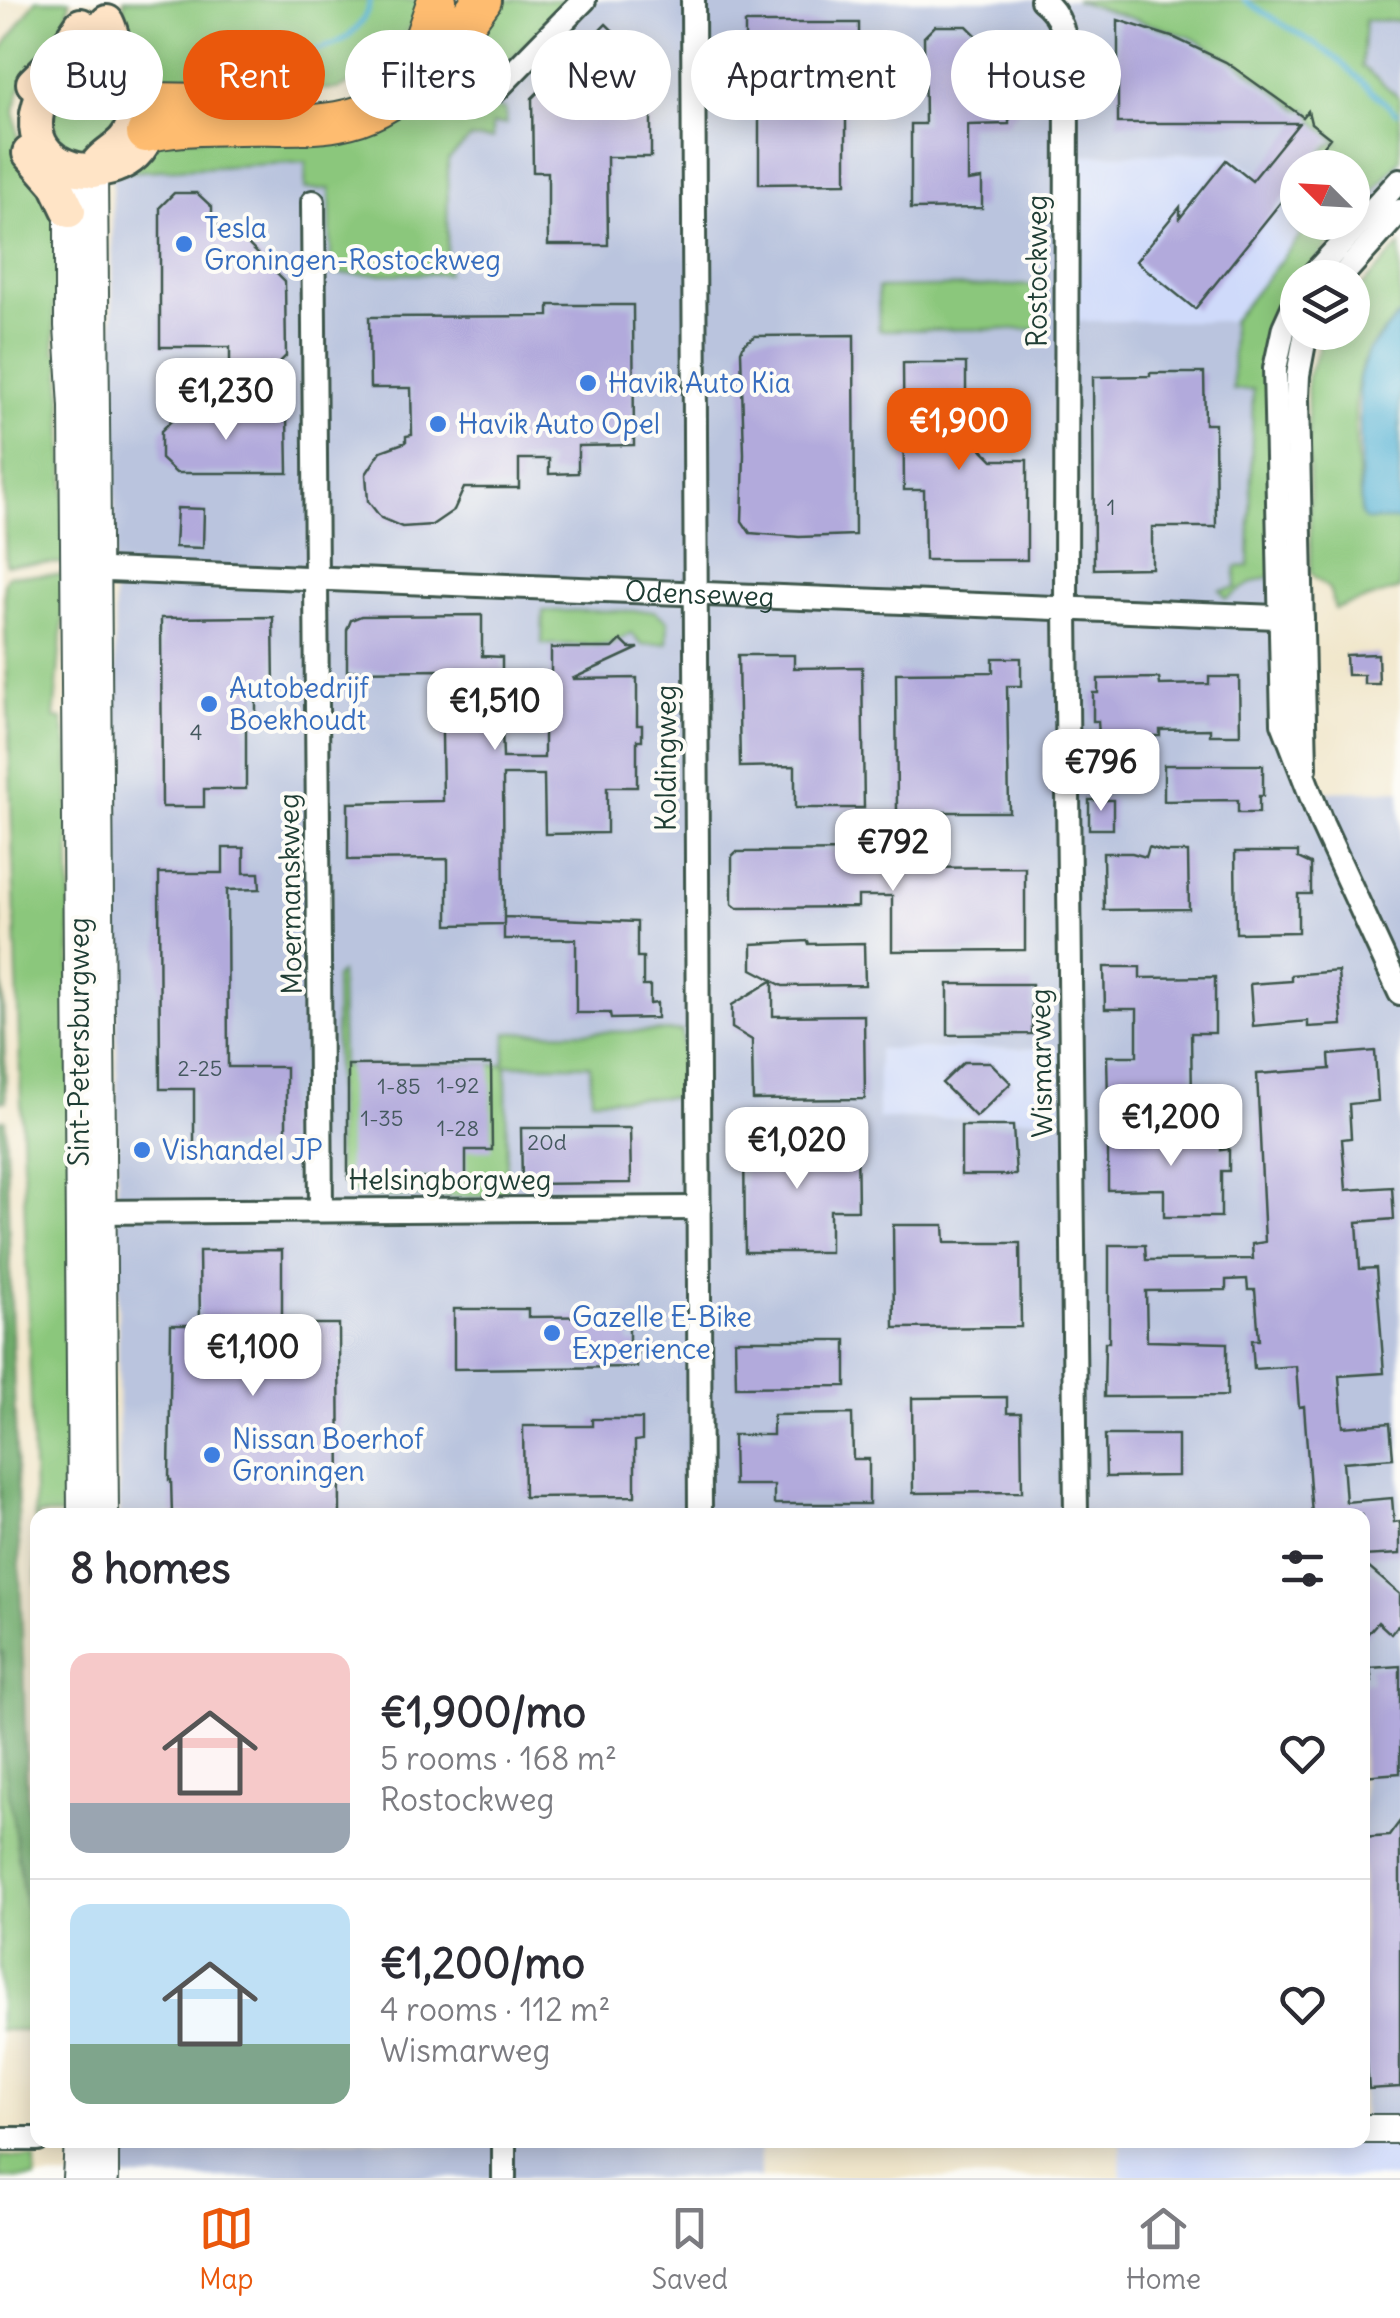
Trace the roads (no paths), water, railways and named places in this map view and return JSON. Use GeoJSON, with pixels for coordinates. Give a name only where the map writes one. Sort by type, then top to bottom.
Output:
{"type":"FeatureCollection","features":[{"type":"Feature","properties":{"kind":"highway"},"geometry":{"type":"LineString","coordinates":[[163,98],[310,100],[365,92],[407,62],[424,38],[437,0]]}},
{"type":"Feature","properties":{"kind":"highway"},"geometry":{"type":"LineString","coordinates":[[160,120],[168,127],[307,124],[340,121],[365,113],[388,102],[429,70],[482,0]]}},
{"type":"Feature","properties":{"kind":"main road"},"geometry":{"type":"LineString","coordinates":[[82,208],[56,184],[26,146],[21,121],[22,107],[32,84],[95,12]]}},
{"type":"Feature","properties":{"kind":"main road"},"geometry":{"type":"LineString","coordinates":[[37,120],[42,143],[58,162],[90,169],[130,158],[131,120]]}},
{"type":"Feature","properties":{"kind":"street"},"geometry":{"type":"LineString","coordinates":[[511,75],[584,0]]}},
{"type":"Feature","properties":{"kind":"street","name":"Koldingweg"},"geometry":{"type":"LineString","coordinates":[[693,0],[700,1508]]}},
{"type":"Feature","properties":{"kind":"street","name":"Rostockweg"},"geometry":{"type":"LineString","coordinates":[[1042,0],[1062,27],[1067,59],[1066,610]]}},
{"type":"Feature","properties":{"kind":"street"},"geometry":{"type":"LineString","coordinates":[[82,208],[72,198],[90,169]]}},
{"type":"Feature","properties":{"kind":"street"},"geometry":{"type":"LineString","coordinates":[[87,569],[82,208],[90,169]]}},
{"type":"Feature","properties":{"kind":"street"},"geometry":{"type":"LineString","coordinates":[[1327,260],[1400,180]]}},
{"type":"Feature","properties":{"kind":"street"},"geometry":{"type":"LineString","coordinates":[[312,202],[317,577]]}},
{"type":"Feature","properties":{"kind":"street"},"geometry":{"type":"LineString","coordinates":[[1356,260],[1400,211]]}},
{"type":"Feature","properties":{"kind":"street"},"geometry":{"type":"LineString","coordinates":[[1280,346],[1275,369],[1305,781],[1400,993]]}},
{"type":"Feature","properties":{"kind":"street"},"geometry":{"type":"LineString","coordinates":[[1291,618],[1298,387],[1303,350]]}},
{"type":"Feature","properties":{"kind":"street","name":"Odenseweg"},"geometry":{"type":"LineString","coordinates":[[87,569],[1291,618]]}},
{"type":"Feature","properties":{"kind":"street","name":"Sint-Petersburgweg"},"geometry":{"type":"LineString","coordinates":[[82,1508],[91,1212],[87,569]]}},
{"type":"Feature","properties":{"kind":"street","name":"Moermanskweg"},"geometry":{"type":"LineString","coordinates":[[317,577],[321,1210]]}},
{"type":"Feature","properties":{"kind":"street","name":"Wismarweg"},"geometry":{"type":"LineString","coordinates":[[1066,610],[1076,1508]]}},
{"type":"Feature","properties":{"kind":"street","name":"Helsingborgweg"},"geometry":{"type":"LineString","coordinates":[[91,1212],[699,1208]]}},
{"type":"Feature","properties":{"kind":"street","name":"Sint-Petersburgweg"},"geometry":{"type":"LineString","coordinates":[[91,1212],[104,1508]]}},
{"type":"Feature","properties":{"kind":"street"},"geometry":{"type":"LineString","coordinates":[[1370,2129],[1400,2129]]}},
{"type":"Feature","properties":{"kind":"street"},"geometry":{"type":"LineString","coordinates":[[0,2139],[30,2138]]}},
{"type":"Feature","properties":{"kind":"street"},"geometry":{"type":"LineString","coordinates":[[78,2148],[78,2178]]}},
{"type":"Feature","properties":{"kind":"street"},"geometry":{"type":"LineString","coordinates":[[104,2148],[104,2178]]}},
{"type":"Feature","properties":{"kind":"street"},"geometry":{"type":"LineString","coordinates":[[504,2148],[504,2178]]}},
{"type":"Feature","properties":{"kind":"water"},"geometry":{"type":"Polygon","coordinates":[[[1400,314],[1400,520],[1365,520],[1361,514],[1359,378],[1370,349],[1400,314]]]}},
{"type":"Feature","properties":{"kind":"waterway"},"geometry":{"type":"LineString","coordinates":[[325,48],[356,29],[370,0]]}},
{"type":"Feature","properties":{"kind":"waterway"},"geometry":{"type":"LineString","coordinates":[[1244,0],[1334,56],[1396,113]]}},
{"type":"Feature","properties":{"kind":"place","name":"Tesla Groningen-Rostockweg"},"geometry":{"type":"Point","coordinates":[184,244]}},
{"type":"Feature","properties":{"kind":"place","name":"Havik Auto Kia"},"geometry":{"type":"Point","coordinates":[588,383]}},
{"type":"Feature","properties":{"kind":"place","name":"Havik Auto Opel"},"geometry":{"type":"Point","coordinates":[438,424]}},
{"type":"Feature","properties":{"kind":"place","name":"Autobedrijf Boekhoudt"},"geometry":{"type":"Point","coordinates":[209,704]}},
{"type":"Feature","properties":{"kind":"place","name":"Vishandel JP"},"geometry":{"type":"Point","coordinates":[142,1150]}},
{"type":"Feature","properties":{"kind":"place","name":"Gazelle E-Bike Experience"},"geometry":{"type":"Point","coordinates":[552,1333]}},
{"type":"Feature","properties":{"kind":"place","name":"Nissan Boerhof Groningen"},"geometry":{"type":"Point","coordinates":[212,1455]}}]}
